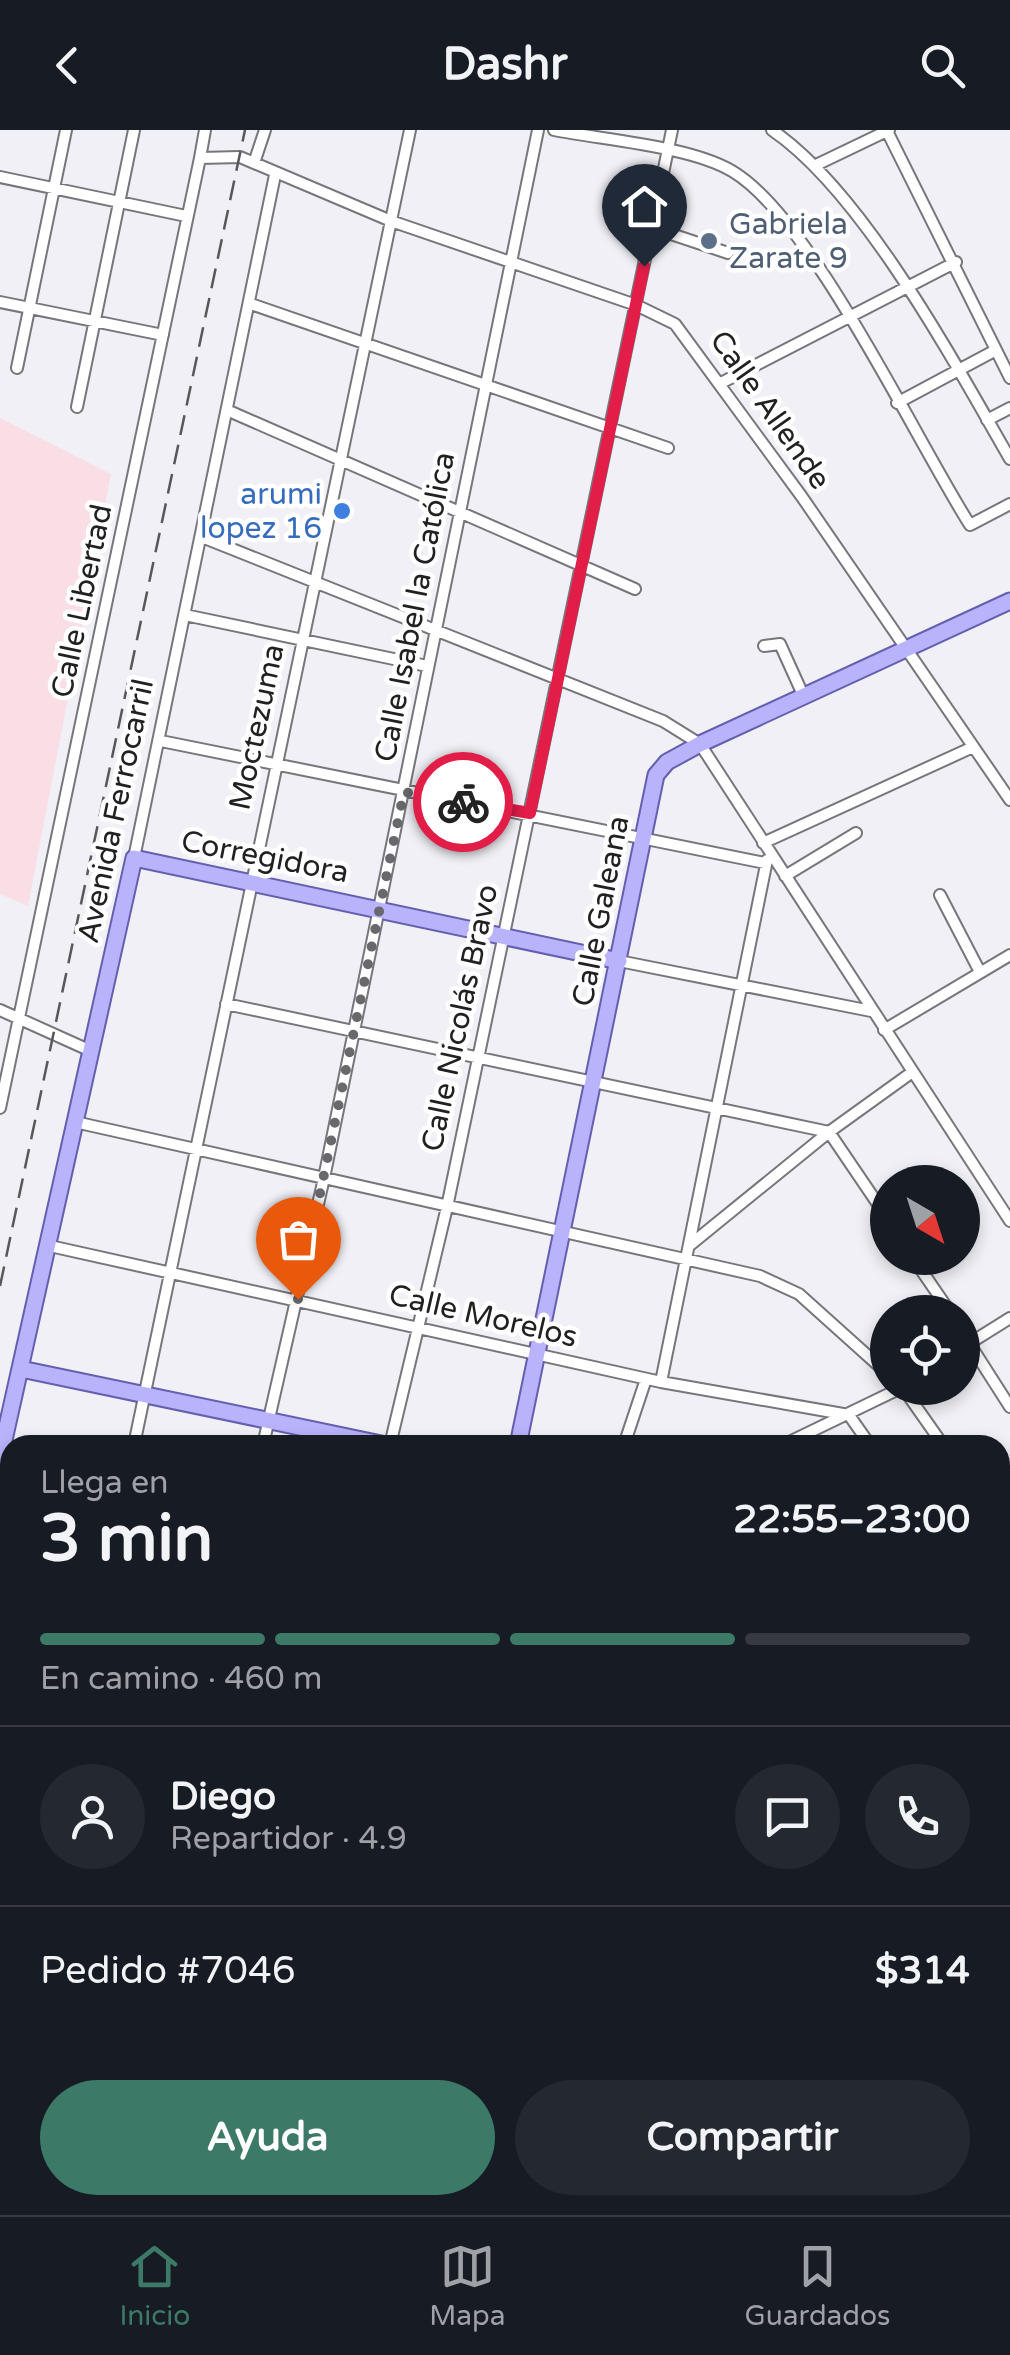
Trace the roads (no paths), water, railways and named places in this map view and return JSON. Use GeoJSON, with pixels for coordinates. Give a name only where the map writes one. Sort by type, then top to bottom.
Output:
{"type":"FeatureCollection","features":[{"type":"Feature","properties":{"kind":"main road","name":"Calle Galeana"},"geometry":{"type":"LineString","coordinates":[[520,1435],[596,1083],[656,775],[668,762],[700,744],[1010,601]]}},
{"type":"Feature","properties":{"kind":"main road","name":"Corregidora"},"geometry":{"type":"LineString","coordinates":[[134,858],[620,961]]}},
{"type":"Feature","properties":{"kind":"main road","name":"Avenida Ferrocarril"},"geometry":{"type":"LineString","coordinates":[[5,1435],[134,858]]}},
{"type":"Feature","properties":{"kind":"main road"},"geometry":{"type":"LineString","coordinates":[[20,1369],[336,1435]]}},
{"type":"Feature","properties":{"kind":"street"},"geometry":{"type":"LineString","coordinates":[[17,368],[66,130]]}},
{"type":"Feature","properties":{"kind":"street"},"geometry":{"type":"LineString","coordinates":[[77,407],[134,130]]}},
{"type":"Feature","properties":{"kind":"street","name":"Calle Libertad"},"geometry":{"type":"LineString","coordinates":[[0,1108],[205,130]]}},
{"type":"Feature","properties":{"kind":"street"},"geometry":{"type":"LineString","coordinates":[[200,158],[240,157],[254,163],[265,130]]}},
{"type":"Feature","properties":{"kind":"street","name":"Moctezuma"},"geometry":{"type":"LineString","coordinates":[[137,1435],[300,640],[410,130]]}},
{"type":"Feature","properties":{"kind":"street","name":"Calle Isabel la Católica"},"geometry":{"type":"LineString","coordinates":[[265,1435],[324,1178],[538,130]]}},
{"type":"Feature","properties":{"kind":"street"},"geometry":{"type":"LineString","coordinates":[[554,130],[712,161],[757,190],[793,233],[846,316],[970,524],[1010,504]]}},
{"type":"Feature","properties":{"kind":"street","name":"Calle Nicolás Bravo"},"geometry":{"type":"LineString","coordinates":[[391,1435],[447,1206],[672,130]]}},
{"type":"Feature","properties":{"kind":"street"},"geometry":{"type":"LineString","coordinates":[[772,130],[816,166],[904,288],[1010,460]]}},
{"type":"Feature","properties":{"kind":"street"},"geometry":{"type":"LineString","coordinates":[[816,166],[869,134],[888,130],[1010,378]]}},
{"type":"Feature","properties":{"kind":"street","name":"Calle Allende"},"geometry":{"type":"LineString","coordinates":[[254,163],[391,221],[636,305],[688,335],[972,747],[1006,784],[1010,800]]}},
{"type":"Feature","properties":{"kind":"street","name":"Avenida Ferrocarril"},"geometry":{"type":"LineString","coordinates":[[134,858],[251,304],[274,174]]}},
{"type":"Feature","properties":{"kind":"street"},"geometry":{"type":"LineString","coordinates":[[0,178],[186,216]]}},
{"type":"Feature","properties":{"kind":"street"},"geometry":{"type":"LineString","coordinates":[[653,228],[728,253]]}},
{"type":"Feature","properties":{"kind":"street"},"geometry":{"type":"LineString","coordinates":[[719,384],[956,262]]}},
{"type":"Feature","properties":{"kind":"street"},"geometry":{"type":"LineString","coordinates":[[0,302],[163,335]]}},
{"type":"Feature","properties":{"kind":"street"},"geometry":{"type":"LineString","coordinates":[[251,304],[668,448]]}},
{"type":"Feature","properties":{"kind":"street"},"geometry":{"type":"LineString","coordinates":[[897,403],[996,350]]}},
{"type":"Feature","properties":{"kind":"street"},"geometry":{"type":"LineString","coordinates":[[987,420],[1010,408]]}},
{"type":"Feature","properties":{"kind":"street"},"geometry":{"type":"LineString","coordinates":[[229,411],[634,589]]}},
{"type":"Feature","properties":{"kind":"street"},"geometry":{"type":"LineString","coordinates":[[202,536],[663,722],[700,744],[763,843],[768,859],[784,876],[1010,1221]]}},
{"type":"Feature","properties":{"kind":"street"},"geometry":{"type":"LineString","coordinates":[[185,615],[427,666]]}},
{"type":"Feature","properties":{"kind":"street"},"geometry":{"type":"LineString","coordinates":[[764,646],[780,644],[804,696]]}},
{"type":"Feature","properties":{"kind":"street"},"geometry":{"type":"LineString","coordinates":[[161,741],[404,792],[768,859]]}},
{"type":"Feature","properties":{"kind":"street"},"geometry":{"type":"LineString","coordinates":[[763,843],[972,747]]}},
{"type":"Feature","properties":{"kind":"street"},"geometry":{"type":"LineString","coordinates":[[784,876],[856,833]]}},
{"type":"Feature","properties":{"kind":"street"},"geometry":{"type":"LineString","coordinates":[[661,1382],[768,859]]}},
{"type":"Feature","properties":{"kind":"street"},"geometry":{"type":"LineString","coordinates":[[940,895],[980,972]]}},
{"type":"Feature","properties":{"kind":"street"},"geometry":{"type":"LineString","coordinates":[[884,1030],[1010,955]]}},
{"type":"Feature","properties":{"kind":"street"},"geometry":{"type":"LineString","coordinates":[[620,961],[871,1012]]}},
{"type":"Feature","properties":{"kind":"street"},"geometry":{"type":"LineString","coordinates":[[226,1004],[829,1132],[870,1192]]}},
{"type":"Feature","properties":{"kind":"street"},"geometry":{"type":"LineString","coordinates":[[0,1010],[91,1051]]}},
{"type":"Feature","properties":{"kind":"street"},"geometry":{"type":"LineString","coordinates":[[687,1252],[829,1132],[911,1073]]}},
{"type":"Feature","properties":{"kind":"street"},"geometry":{"type":"LineString","coordinates":[[76,1122],[562,1232],[687,1252],[789,1288],[870,1358]]}},
{"type":"Feature","properties":{"kind":"street","name":"Calle Morelos"},"geometry":{"type":"LineString","coordinates":[[50,1246],[646,1379],[849,1415]]}},
{"type":"Feature","properties":{"kind":"street"},"geometry":{"type":"LineString","coordinates":[[980,1337],[1010,1318]]}},
{"type":"Feature","properties":{"kind":"street"},"geometry":{"type":"LineString","coordinates":[[980,1366],[1010,1408]]}},
{"type":"Feature","properties":{"kind":"street"},"geometry":{"type":"LineString","coordinates":[[627,1435],[646,1379]]}},
{"type":"Feature","properties":{"kind":"street"},"geometry":{"type":"LineString","coordinates":[[805,1435],[870,1404]]}},
{"type":"Feature","properties":{"kind":"street"},"geometry":{"type":"LineString","coordinates":[[914,1405],[936,1435]]}},
{"type":"Feature","properties":{"kind":"street"},"geometry":{"type":"LineString","coordinates":[[849,1415],[863,1435]]}},
{"type":"Feature","properties":{"kind":"railway"},"geometry":{"type":"LineString","coordinates":[[0,1286],[245,130]]}},
{"type":"Feature","properties":{"kind":"place","name":"Gabriela Zarate 9"},"geometry":{"type":"Point","coordinates":[709,241]}},
{"type":"Feature","properties":{"kind":"place","name":"arumi lopez 16"},"geometry":{"type":"Point","coordinates":[342,511]}}]}
